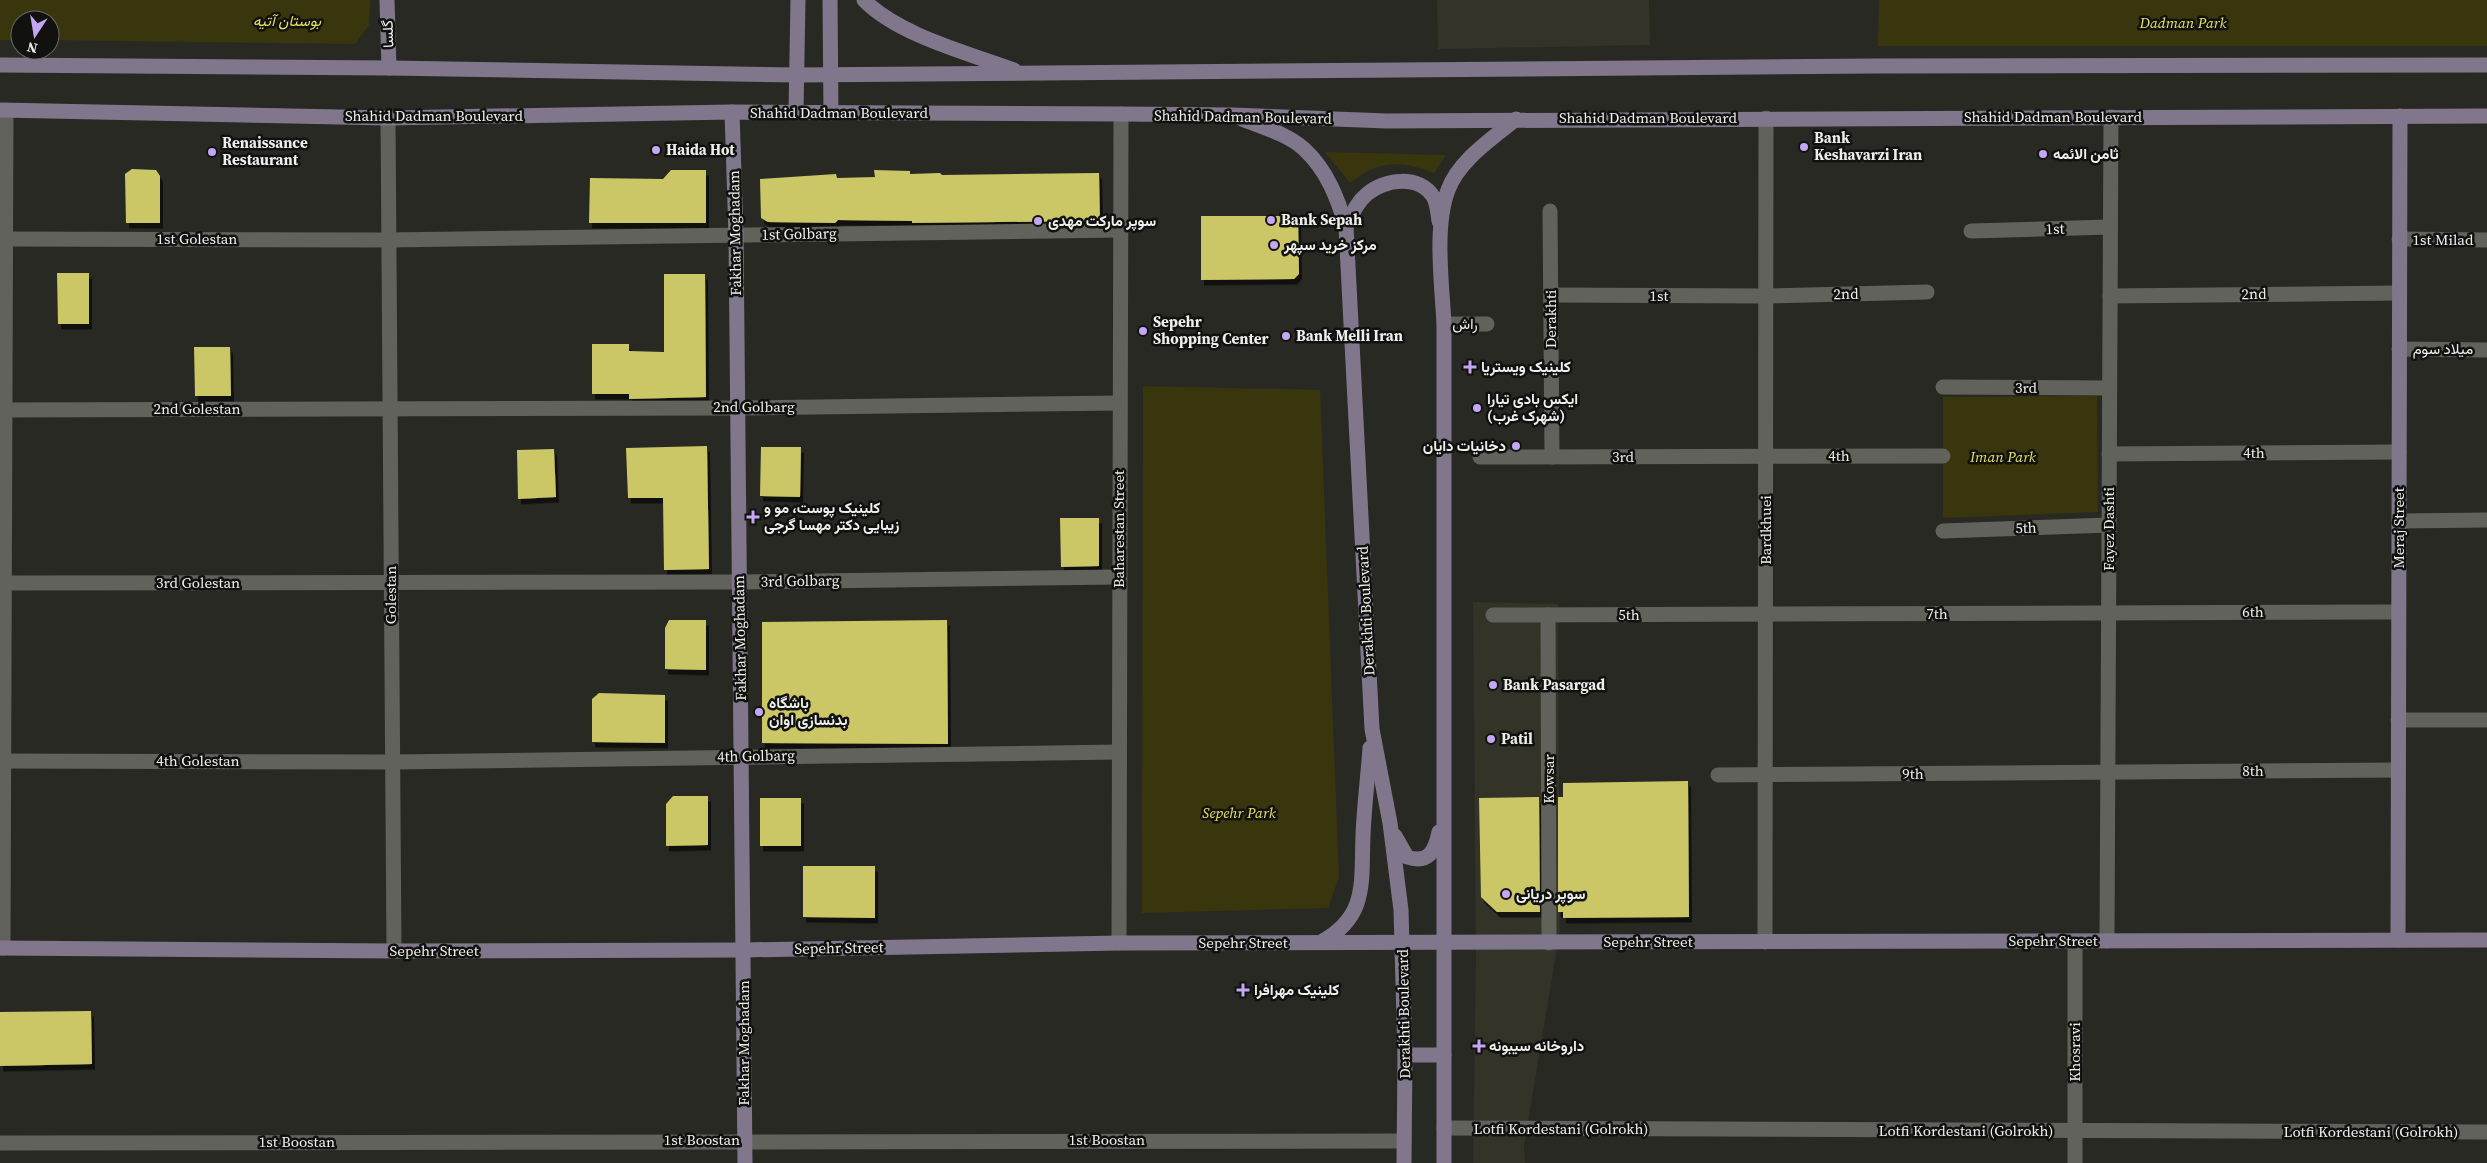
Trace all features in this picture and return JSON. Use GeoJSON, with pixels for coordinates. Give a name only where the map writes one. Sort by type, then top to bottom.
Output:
{"type":"FeatureCollection","features":[{"type":"Feature","properties":{"kind":"main road","name":"گلسا"},"geometry":{"type":"LineString","coordinates":[[387,0],[389,68]]}},
{"type":"Feature","properties":{"kind":"main road"},"geometry":{"type":"LineString","coordinates":[[796,112],[798,0]]}},
{"type":"Feature","properties":{"kind":"main road"},"geometry":{"type":"LineString","coordinates":[[830,0],[831,113]]}},
{"type":"Feature","properties":{"kind":"main road"},"geometry":{"type":"LineString","coordinates":[[864,0],[876,12],[904,28],[1023,73]]}},
{"type":"Feature","properties":{"kind":"main road"},"geometry":{"type":"LineString","coordinates":[[0,65],[389,68],[797,75],[1866,66],[2487,65]]}},
{"type":"Feature","properties":{"kind":"main road","name":"Shahid Dadman Boulevard"},"geometry":{"type":"LineString","coordinates":[[3,110],[388,118],[796,112],[1232,115],[1387,121],[2487,116]]}},
{"type":"Feature","properties":{"kind":"main road","name":"Fakhar Moghadam"},"geometry":{"type":"LineString","coordinates":[[732,112],[736,235],[745,1163]]}},
{"type":"Feature","properties":{"kind":"main road","name":"Derakhti Boulevard"},"geometry":{"type":"LineString","coordinates":[[1232,115],[1278,134],[1305,150],[1330,183],[1346,227],[1372,729],[1390,823],[1400,892],[1405,1055],[1404,1163]]}},
{"type":"Feature","properties":{"kind":"main road","name":"Meraj Street"},"geometry":{"type":"LineString","coordinates":[[2398,940],[2400,116]]}},
{"type":"Feature","properties":{"kind":"main road"},"geometry":{"type":"LineString","coordinates":[[1441,230],[1448,190],[1456,177],[1472,156],[1516,119]]}},
{"type":"Feature","properties":{"kind":"main road"},"geometry":{"type":"LineString","coordinates":[[1346,227],[1358,204],[1368,193],[1380,186],[1397,181],[1415,183],[1428,191],[1434,198],[1441,230],[1444,324],[1444,1163]]}},
{"type":"Feature","properties":{"kind":"main road"},"geometry":{"type":"LineString","coordinates":[[1320,943],[1336,934],[1347,924],[1362,888],[1363,837],[1372,729]]}},
{"type":"Feature","properties":{"kind":"main road"},"geometry":{"type":"LineString","coordinates":[[1390,823],[1407,857],[1416,860],[1425,859],[1432,854],[1437,842],[1443,810]]}},
{"type":"Feature","properties":{"kind":"main road","name":"Sepehr Street"},"geometry":{"type":"LineString","coordinates":[[1,948],[394,951],[743,950],[1119,943],[2487,940]]}},
{"type":"Feature","properties":{"kind":"main road"},"geometry":{"type":"LineString","coordinates":[[1405,1055],[1444,1055]]}},
{"type":"Feature","properties":{"kind":"street"},"geometry":{"type":"LineString","coordinates":[[1,948],[3,110]]}},
{"type":"Feature","properties":{"kind":"street","name":"Baharestan Street"},"geometry":{"type":"LineString","coordinates":[[1119,943],[1119,230],[1121,114]]}},
{"type":"Feature","properties":{"kind":"street","name":"Fayez Dashti"},"geometry":{"type":"LineString","coordinates":[[2106,941],[2111,117]]}},
{"type":"Feature","properties":{"kind":"street","name":"Golestan"},"geometry":{"type":"LineString","coordinates":[[388,118],[394,951]]}},
{"type":"Feature","properties":{"kind":"street","name":"Bardkhuei"},"geometry":{"type":"LineString","coordinates":[[1765,942],[1766,118]]}},
{"type":"Feature","properties":{"kind":"street","name":"Derakhti"},"geometry":{"type":"LineString","coordinates":[[1550,211],[1552,457]]}},
{"type":"Feature","properties":{"kind":"street","name":"1st"},"geometry":{"type":"LineString","coordinates":[[1971,232],[2110,227]]}},
{"type":"Feature","properties":{"kind":"street","name":"1st Golbarg"},"geometry":{"type":"LineString","coordinates":[[388,240],[1119,230]]}},
{"type":"Feature","properties":{"kind":"street","name":"1st Golestan"},"geometry":{"type":"LineString","coordinates":[[3,239],[388,240]]}},
{"type":"Feature","properties":{"kind":"street","name":"1st Milad"},"geometry":{"type":"LineString","coordinates":[[2400,240],[2487,240]]}},
{"type":"Feature","properties":{"kind":"street","name":"2nd"},"geometry":{"type":"LineString","coordinates":[[1766,296],[1927,292]]}},
{"type":"Feature","properties":{"kind":"street","name":"2nd"},"geometry":{"type":"LineString","coordinates":[[2110,296],[2399,293]]}},
{"type":"Feature","properties":{"kind":"street","name":"1st"},"geometry":{"type":"LineString","coordinates":[[1551,295],[1766,296]]}},
{"type":"Feature","properties":{"kind":"street","name":"راش"},"geometry":{"type":"LineString","coordinates":[[1444,324],[1487,324]]}},
{"type":"Feature","properties":{"kind":"street","name":"میلاد سوم"},"geometry":{"type":"LineString","coordinates":[[2399,349],[2487,350]]}},
{"type":"Feature","properties":{"kind":"street","name":"3rd"},"geometry":{"type":"LineString","coordinates":[[1943,387],[2109,388]]}},
{"type":"Feature","properties":{"kind":"street","name":"2nd Golbarg"},"geometry":{"type":"LineString","coordinates":[[390,408],[738,408],[1119,403]]}},
{"type":"Feature","properties":{"kind":"street","name":"2nd Golestan"},"geometry":{"type":"LineString","coordinates":[[2,410],[390,408]]}},
{"type":"Feature","properties":{"kind":"street","name":"4th"},"geometry":{"type":"LineString","coordinates":[[2109,454],[2399,452]]}},
{"type":"Feature","properties":{"kind":"street","name":"3rd"},"geometry":{"type":"LineString","coordinates":[[1480,458],[1766,456]]}},
{"type":"Feature","properties":{"kind":"street","name":"4th"},"geometry":{"type":"LineString","coordinates":[[1766,456],[1943,456]]}},
{"type":"Feature","properties":{"kind":"street"},"geometry":{"type":"LineString","coordinates":[[2399,521],[2487,520]]}},
{"type":"Feature","properties":{"kind":"street","name":"5th"},"geometry":{"type":"LineString","coordinates":[[1943,531],[2109,525]]}},
{"type":"Feature","properties":{"kind":"street","name":"3rd Golbarg"},"geometry":{"type":"LineString","coordinates":[[391,583],[740,582],[1119,577]]}},
{"type":"Feature","properties":{"kind":"street","name":"3rd Golestan"},"geometry":{"type":"LineString","coordinates":[[2,584],[391,583]]}},
{"type":"Feature","properties":{"kind":"street","name":"6th"},"geometry":{"type":"LineString","coordinates":[[2108,613],[2398,612]]}},
{"type":"Feature","properties":{"kind":"street","name":"7th"},"geometry":{"type":"LineString","coordinates":[[1766,614],[2108,613]]}},
{"type":"Feature","properties":{"kind":"street","name":"5th"},"geometry":{"type":"LineString","coordinates":[[1493,615],[1766,614]]}},
{"type":"Feature","properties":{"kind":"street","name":"Kowsar"},"geometry":{"type":"LineString","coordinates":[[1548,615],[1549,943]]}},
{"type":"Feature","properties":{"kind":"street"},"geometry":{"type":"LineString","coordinates":[[2398,720],[2487,720]]}},
{"type":"Feature","properties":{"kind":"street","name":"4th Golbarg"},"geometry":{"type":"LineString","coordinates":[[392,762],[1119,752]]}},
{"type":"Feature","properties":{"kind":"street","name":"4th Golestan"},"geometry":{"type":"LineString","coordinates":[[2,761],[392,762]]}},
{"type":"Feature","properties":{"kind":"street","name":"8th"},"geometry":{"type":"LineString","coordinates":[[2107,772],[2398,770]]}},
{"type":"Feature","properties":{"kind":"street","name":"9th"},"geometry":{"type":"LineString","coordinates":[[1718,775],[2107,772]]}},
{"type":"Feature","properties":{"kind":"street","name":"Khosravi"},"geometry":{"type":"LineString","coordinates":[[2075,941],[2075,1163]]}},
{"type":"Feature","properties":{"kind":"street","name":"Lotfi Kordestani (Golrokh)"},"geometry":{"type":"LineString","coordinates":[[1444,1128],[2075,1132],[2487,1132]]}},
{"type":"Feature","properties":{"kind":"street","name":"1st Boostan"},"geometry":{"type":"LineString","coordinates":[[0,1143],[745,1140],[1404,1141]]}},
{"type":"Feature","properties":{"kind":"shaded area"},"geometry":{"type":"Polygon","coordinates":[[[1437,0],[1649,0],[1650,45],[1438,49],[1437,0]]]}},
{"type":"Feature","properties":{"kind":"shaded area"},"geometry":{"type":"Polygon","coordinates":[[[1473,602],[1558,604],[1560,930],[1524,1146],[1525,1163],[1473,1163],[1476,953],[1473,602]]]}},
{"type":"Feature","properties":{"kind":"green space","name":"بوستان آتیه"},"geometry":{"type":"Polygon","coordinates":[[[0,0],[370,0],[369,25],[355,44],[60,40],[60,10],[10,10],[10,40],[0,40],[0,0]]]}},
{"type":"Feature","properties":{"kind":"green space","name":"Dadman Park"},"geometry":{"type":"Polygon","coordinates":[[[1879,0],[2487,0],[2487,46],[1878,46],[1879,0]]]}},
{"type":"Feature","properties":{"kind":"green space"},"geometry":{"type":"Polygon","coordinates":[[[1325,152],[1446,155],[1434,173],[1411,166],[1381,166],[1361,175],[1350,183],[1325,152]]]}},
{"type":"Feature","properties":{"kind":"green space","name":"Sepehr Park"},"geometry":{"type":"Polygon","coordinates":[[[1143,386],[1320,390],[1339,877],[1328,908],[1142,913],[1143,386]]]}},
{"type":"Feature","properties":{"kind":"green space","name":"Iman Park"},"geometry":{"type":"Polygon","coordinates":[[[2097,396],[2098,512],[1943,518],[1943,397],[2097,396]]]}},
{"type":"Feature","properties":{"kind":"building"},"geometry":{"type":"Polygon","coordinates":[[[132,169],[156,170],[160,176],[160,223],[126,223],[125,174],[132,169]]]}},
{"type":"Feature","properties":{"kind":"building"},"geometry":{"type":"Polygon","coordinates":[[[671,170],[706,170],[706,223],[589,223],[590,178],[663,179],[671,170]]]}},
{"type":"Feature","properties":{"kind":"building"},"geometry":{"type":"Polygon","coordinates":[[[874,170],[910,171],[910,174],[940,173],[942,175],[1099,173],[1100,221],[912,223],[912,221],[838,220],[835,223],[768,222],[761,218],[760,179],[836,174],[837,178],[875,177],[874,170]]]}},
{"type":"Feature","properties":{"kind":"building"},"geometry":{"type":"Polygon","coordinates":[[[1201,216],[1298,216],[1299,274],[1294,279],[1201,280],[1201,216]]]}},
{"type":"Feature","properties":{"kind":"building"},"geometry":{"type":"Polygon","coordinates":[[[57,273],[89,273],[89,324],[58,324],[57,273]]]}},
{"type":"Feature","properties":{"kind":"building"},"geometry":{"type":"Polygon","coordinates":[[[664,274],[705,274],[706,397],[629,399],[629,394],[592,394],[592,344],[629,344],[629,351],[664,352],[664,274]]]}},
{"type":"Feature","properties":{"kind":"building"},"geometry":{"type":"Polygon","coordinates":[[[194,347],[230,347],[231,396],[195,396],[194,347]]]}},
{"type":"Feature","properties":{"kind":"building"},"geometry":{"type":"Polygon","coordinates":[[[707,446],[709,569],[664,570],[663,498],[628,498],[626,448],[707,446]]]}},
{"type":"Feature","properties":{"kind":"building"},"geometry":{"type":"Polygon","coordinates":[[[761,447],[801,447],[800,497],[760,496],[761,447]]]}},
{"type":"Feature","properties":{"kind":"building"},"geometry":{"type":"Polygon","coordinates":[[[554,449],[556,497],[518,499],[517,450],[554,449]]]}},
{"type":"Feature","properties":{"kind":"building"},"geometry":{"type":"Polygon","coordinates":[[[1060,518],[1099,518],[1099,566],[1061,567],[1060,518]]]}},
{"type":"Feature","properties":{"kind":"building"},"geometry":{"type":"Polygon","coordinates":[[[669,620],[706,620],[706,670],[665,669],[665,628],[669,620]]]}},
{"type":"Feature","properties":{"kind":"building"},"geometry":{"type":"Polygon","coordinates":[[[947,620],[948,744],[762,743],[762,622],[947,620]]]}},
{"type":"Feature","properties":{"kind":"building"},"geometry":{"type":"Polygon","coordinates":[[[599,693],[665,695],[665,743],[592,742],[592,699],[599,693]]]}},
{"type":"Feature","properties":{"kind":"building"},"geometry":{"type":"Polygon","coordinates":[[[1688,781],[1689,917],[1563,918],[1563,912],[1558,912],[1558,797],[1563,797],[1563,783],[1688,781]]]}},
{"type":"Feature","properties":{"kind":"building"},"geometry":{"type":"Polygon","coordinates":[[[673,796],[708,796],[708,845],[666,846],[666,804],[673,796]]]}},
{"type":"Feature","properties":{"kind":"building"},"geometry":{"type":"Polygon","coordinates":[[[1539,797],[1540,912],[1497,912],[1481,897],[1479,798],[1539,797]]]}},
{"type":"Feature","properties":{"kind":"building"},"geometry":{"type":"Polygon","coordinates":[[[760,798],[801,798],[801,846],[760,846],[760,798]]]}},
{"type":"Feature","properties":{"kind":"building"},"geometry":{"type":"Polygon","coordinates":[[[803,866],[875,866],[875,918],[803,917],[803,866]]]}},
{"type":"Feature","properties":{"kind":"building"},"geometry":{"type":"Polygon","coordinates":[[[91,1011],[92,1064],[0,1066],[0,1012],[91,1011]]]}},
{"type":"Feature","properties":{"kind":"place","name":"Bank Keshavarzi Iran"},"geometry":{"type":"Point","coordinates":[1804,147]}},
{"type":"Feature","properties":{"kind":"place","name":"Haida Hot"},"geometry":{"type":"Point","coordinates":[656,150]}},
{"type":"Feature","properties":{"kind":"place","name":"Renaissance Restaurant"},"geometry":{"type":"Point","coordinates":[212,152]}},
{"type":"Feature","properties":{"kind":"place","name":"ثامن الائمه"},"geometry":{"type":"Point","coordinates":[2043,154]}},
{"type":"Feature","properties":{"kind":"place","name":"Bank Sepah"},"geometry":{"type":"Point","coordinates":[1271,220]}},
{"type":"Feature","properties":{"kind":"place","name":"سوپر مارکت مهدی"},"geometry":{"type":"Point","coordinates":[1038,221]}},
{"type":"Feature","properties":{"kind":"place","name":"مرکز خرید سپهر"},"geometry":{"type":"Point","coordinates":[1274,245]}},
{"type":"Feature","properties":{"kind":"place","name":"Sepehr Shopping Center"},"geometry":{"type":"Point","coordinates":[1143,331]}},
{"type":"Feature","properties":{"kind":"place","name":"Bank Melli Iran"},"geometry":{"type":"Point","coordinates":[1286,336]}},
{"type":"Feature","properties":{"kind":"place","name":"کلینیک ویستریا"},"geometry":{"type":"Point","coordinates":[1470,367]}},
{"type":"Feature","properties":{"kind":"place","name":"ایکس بادی تیارا (شهرک غرب)"},"geometry":{"type":"Point","coordinates":[1477,408]}},
{"type":"Feature","properties":{"kind":"place","name":"دخانیات دایان"},"geometry":{"type":"Point","coordinates":[1516,446]}},
{"type":"Feature","properties":{"kind":"place","name":"کلینیک پوست، مو و زیبایی دکتر مهسا گرجی"},"geometry":{"type":"Point","coordinates":[753,517]}},
{"type":"Feature","properties":{"kind":"place","name":"Bank Pasargad"},"geometry":{"type":"Point","coordinates":[1493,685]}},
{"type":"Feature","properties":{"kind":"place","name":"باشگاه بدنسازی اوان"},"geometry":{"type":"Point","coordinates":[759,712]}},
{"type":"Feature","properties":{"kind":"place","name":"Patil"},"geometry":{"type":"Point","coordinates":[1491,739]}},
{"type":"Feature","properties":{"kind":"place","name":"سوپر دریانی"},"geometry":{"type":"Point","coordinates":[1506,894]}},
{"type":"Feature","properties":{"kind":"place","name":"کلینیک مهرافرا"},"geometry":{"type":"Point","coordinates":[1243,990]}},
{"type":"Feature","properties":{"kind":"place","name":"داروخانه سیبونه"},"geometry":{"type":"Point","coordinates":[1479,1046]}}]}
